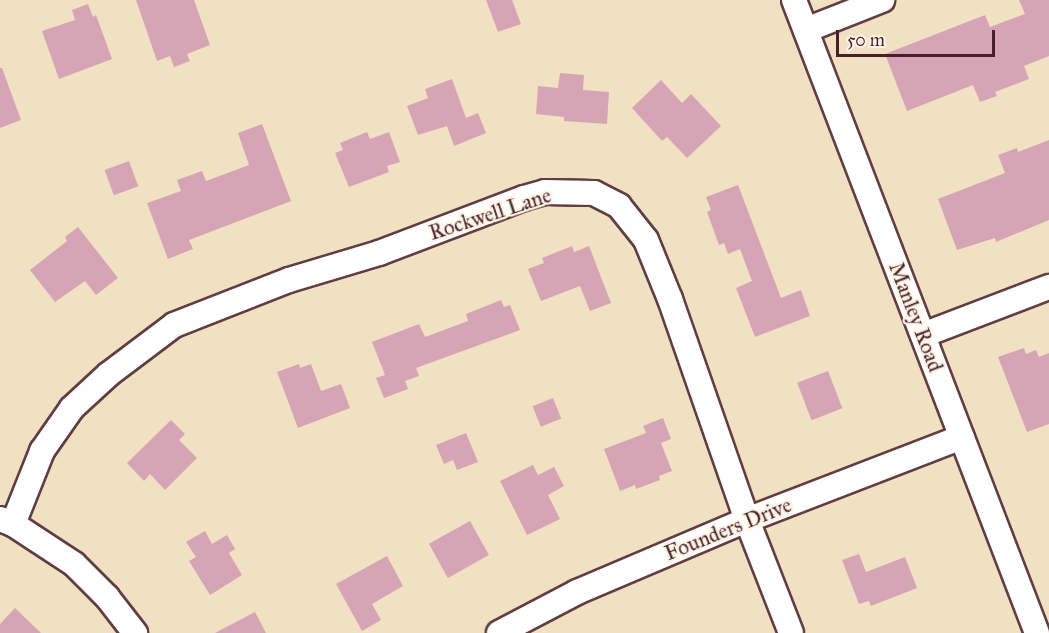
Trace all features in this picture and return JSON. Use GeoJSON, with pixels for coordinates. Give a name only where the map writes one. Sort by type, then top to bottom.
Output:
{"type":"FeatureCollection","features":[{"type":"Feature","properties":{"kind":"street","name":"Manley Road"},"geometry":{"type":"LineString","coordinates":[[794,0],[962,437],[1039,620]]}},
{"type":"Feature","properties":{"kind":"street"},"geometry":{"type":"LineString","coordinates":[[806,30],[882,0]]}},
{"type":"Feature","properties":{"kind":"street","name":"Rockwell Lane"},"geometry":{"type":"LineString","coordinates":[[6,521],[42,451],[72,408],[109,374],[174,325],[289,280],[379,254],[524,198],[545,192],[571,190],[594,193],[619,206],[646,240],[670,299],[747,520],[791,633]]}},
{"type":"Feature","properties":{"kind":"street"},"geometry":{"type":"LineString","coordinates":[[923,336],[1049,287]]}},
{"type":"Feature","properties":{"kind":"street","name":"Founders Drive"},"geometry":{"type":"LineString","coordinates":[[500,633],[577,592],[747,520],[962,437]]}},
{"type":"Feature","properties":{"kind":"street"},"geometry":{"type":"LineString","coordinates":[[6,521],[74,564],[106,597],[135,633]]}},
{"type":"Feature","properties":{"kind":"building"},"geometry":{"type":"Polygon","coordinates":[[[136,0],[194,0],[210,45],[187,54],[190,61],[174,67],[170,56],[157,61],[136,0]]]}},
{"type":"Feature","properties":{"kind":"building"},"geometry":{"type":"Polygon","coordinates":[[[486,0],[512,0],[521,24],[498,32],[486,0]]]}},
{"type":"Feature","properties":{"kind":"building"},"geometry":{"type":"Polygon","coordinates":[[[1019,0],[1049,0],[1049,56],[1024,66],[1029,79],[995,92],[997,96],[980,102],[973,85],[907,111],[885,54],[985,15],[990,27],[1025,14],[1019,0]]]}},
{"type":"Feature","properties":{"kind":"building"},"geometry":{"type":"Polygon","coordinates":[[[88,4],[93,17],[96,15],[112,59],[59,79],[42,31],[75,20],[72,10],[88,4]]]}},
{"type":"Feature","properties":{"kind":"building"},"geometry":{"type":"Polygon","coordinates":[[[0,68],[2,68],[21,120],[0,128],[0,68]]]}},
{"type":"Feature","properties":{"kind":"building"},"geometry":{"type":"Polygon","coordinates":[[[560,73],[584,75],[583,90],[609,92],[607,124],[564,121],[564,117],[536,114],[538,86],[558,88],[560,73]]]}},
{"type":"Feature","properties":{"kind":"building"},"geometry":{"type":"Polygon","coordinates":[[[452,79],[466,118],[478,113],[486,133],[454,146],[447,126],[418,135],[407,106],[428,98],[425,89],[452,79]]]}},
{"type":"Feature","properties":{"kind":"building"},"geometry":{"type":"Polygon","coordinates":[[[661,80],[682,103],[691,94],[721,126],[687,158],[667,137],[662,141],[632,108],[661,80]]]}},
{"type":"Feature","properties":{"kind":"building"},"geometry":{"type":"Polygon","coordinates":[[[262,124],[291,201],[189,240],[193,249],[168,259],[147,203],[181,191],[177,180],[202,171],[206,181],[249,165],[238,133],[262,124]]]}},
{"type":"Feature","properties":{"kind":"building"},"geometry":{"type":"Polygon","coordinates":[[[367,132],[370,139],[389,132],[400,162],[387,166],[389,172],[349,187],[335,153],[343,150],[340,143],[367,132]]]}},
{"type":"Feature","properties":{"kind":"building"},"geometry":{"type":"Polygon","coordinates":[[[1049,140],[1049,220],[996,242],[995,238],[957,250],[938,199],[1005,173],[998,155],[1017,148],[1018,152],[1049,140]]]}},
{"type":"Feature","properties":{"kind":"building"},"geometry":{"type":"Polygon","coordinates":[[[129,161],[138,186],[114,195],[105,170],[129,161]]]}},
{"type":"Feature","properties":{"kind":"building"},"geometry":{"type":"Polygon","coordinates":[[[738,185],[781,298],[801,290],[810,316],[755,337],[736,288],[752,281],[740,249],[728,254],[724,243],[719,245],[707,212],[711,210],[706,197],[738,185]]]}},
{"type":"Feature","properties":{"kind":"building"},"geometry":{"type":"Polygon","coordinates":[[[78,227],[118,278],[96,295],[85,281],[55,302],[30,270],[67,241],[65,237],[78,227]]]}},
{"type":"Feature","properties":{"kind":"building"},"geometry":{"type":"Polygon","coordinates":[[[572,246],[574,252],[589,246],[611,303],[590,311],[580,286],[541,301],[528,269],[544,263],[542,258],[572,246]]]}},
{"type":"Feature","properties":{"kind":"building"},"geometry":{"type":"Polygon","coordinates":[[[501,300],[504,307],[510,305],[520,330],[416,368],[419,376],[405,381],[408,389],[384,398],[376,378],[385,375],[372,342],[419,324],[425,337],[468,321],[466,314],[501,300]]]}},
{"type":"Feature","properties":{"kind":"building"},"geometry":{"type":"Polygon","coordinates":[[[1024,348],[1026,354],[1036,350],[1039,357],[1049,353],[1049,424],[1027,432],[998,357],[1024,348]]]}},
{"type":"Feature","properties":{"kind":"building"},"geometry":{"type":"Polygon","coordinates":[[[299,364],[300,368],[311,364],[321,391],[341,384],[350,408],[298,428],[277,372],[299,364]]]}},
{"type":"Feature","properties":{"kind":"building"},"geometry":{"type":"Polygon","coordinates":[[[828,371],[842,408],[812,420],[797,383],[828,371]]]}},
{"type":"Feature","properties":{"kind":"building"},"geometry":{"type":"Polygon","coordinates":[[[553,398],[561,418],[541,427],[533,406],[553,398]]]}},
{"type":"Feature","properties":{"kind":"building"},"geometry":{"type":"Polygon","coordinates":[[[663,418],[671,439],[661,443],[672,471],[659,476],[660,480],[636,489],[635,485],[620,491],[604,449],[646,433],[643,426],[663,418]]]}},
{"type":"Feature","properties":{"kind":"building"},"geometry":{"type":"Polygon","coordinates":[[[171,420],[185,434],[179,440],[197,458],[165,490],[150,474],[144,481],[127,463],[171,420]]]}},
{"type":"Feature","properties":{"kind":"building"},"geometry":{"type":"Polygon","coordinates":[[[466,433],[478,462],[457,470],[453,460],[444,464],[436,445],[466,433]]]}},
{"type":"Feature","properties":{"kind":"building"},"geometry":{"type":"Polygon","coordinates":[[[533,465],[538,475],[554,467],[564,486],[548,495],[560,519],[527,535],[500,481],[533,465]]]}},
{"type":"Feature","properties":{"kind":"building"},"geometry":{"type":"Polygon","coordinates":[[[470,521],[489,555],[448,578],[429,544],[470,521]]]}},
{"type":"Feature","properties":{"kind":"building"},"geometry":{"type":"Polygon","coordinates":[[[205,531],[212,544],[227,535],[235,549],[229,553],[242,575],[210,595],[189,561],[196,557],[186,542],[205,531]]]}},
{"type":"Feature","properties":{"kind":"building"},"geometry":{"type":"Polygon","coordinates":[[[859,554],[866,572],[905,557],[917,588],[871,606],[869,601],[859,604],[842,560],[859,554]]]}},
{"type":"Feature","properties":{"kind":"building"},"geometry":{"type":"Polygon","coordinates":[[[387,556],[403,586],[372,604],[381,620],[362,631],[336,584],[387,556]]]}},
{"type":"Feature","properties":{"kind":"building"},"geometry":{"type":"Polygon","coordinates":[[[15,608],[41,633],[0,633],[0,624],[15,608]]]}},
{"type":"Feature","properties":{"kind":"building"},"geometry":{"type":"Polygon","coordinates":[[[255,612],[266,633],[215,633],[255,612]]]}}]}
